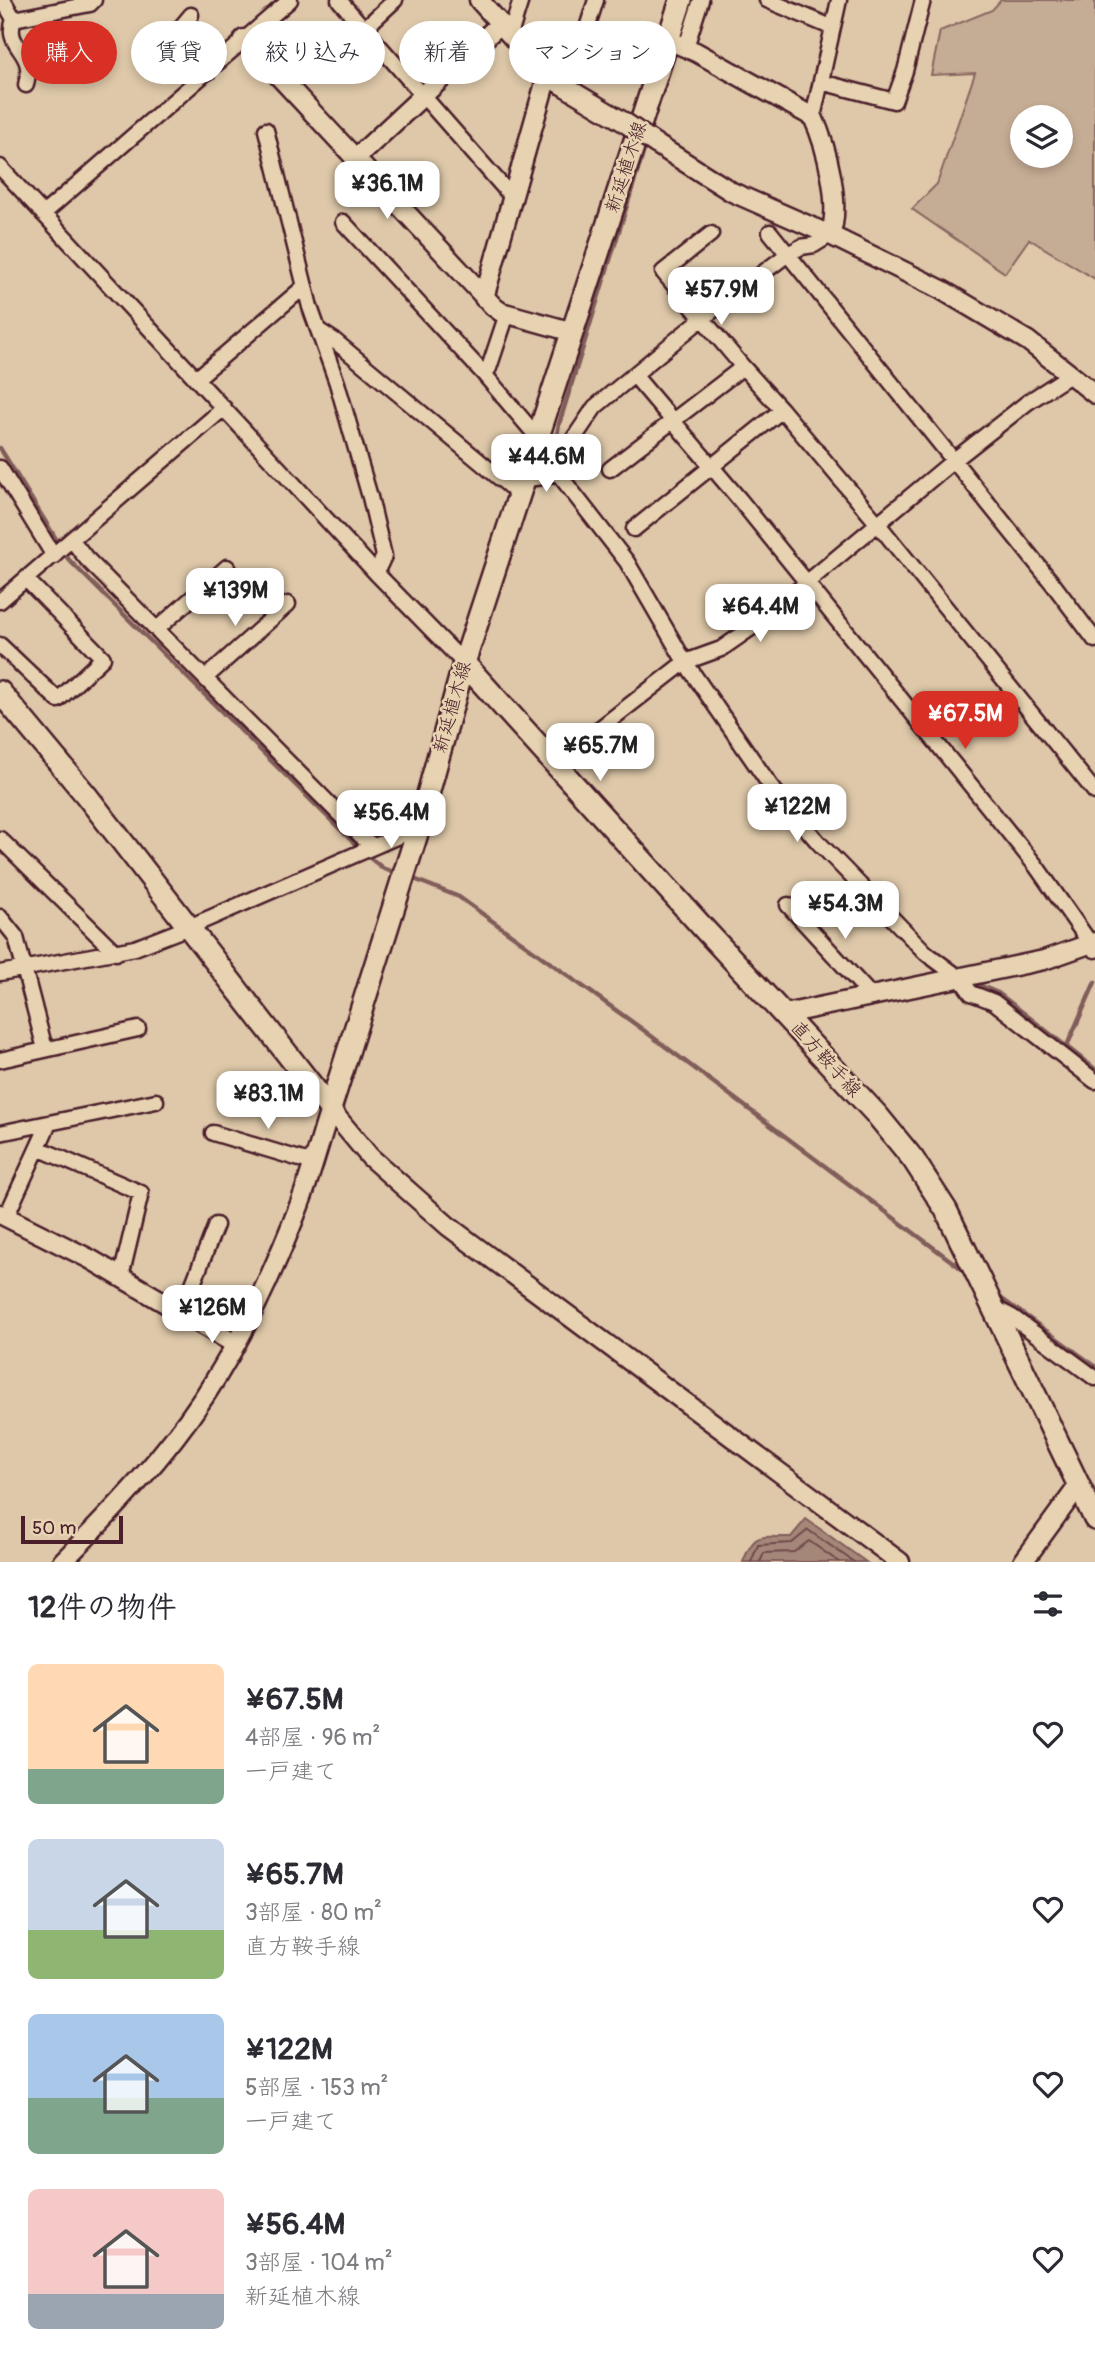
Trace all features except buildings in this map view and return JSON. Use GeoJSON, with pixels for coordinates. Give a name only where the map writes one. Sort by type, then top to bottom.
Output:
{"type":"FeatureCollection","features":[{"type":"Feature","properties":{"kind":"main road","name":"新延植木線"},"geometry":{"type":"LineString","coordinates":[[330,1109],[402,884],[464,663],[573,332],[677,43],[681,0]]}},
{"type":"Feature","properties":{"kind":"main road","name":"直方鞍手線"},"geometry":{"type":"LineString","coordinates":[[464,663],[877,1115],[914,1159],[946,1210],[1089,1502]]}},
{"type":"Feature","properties":{"kind":"main road"},"geometry":{"type":"LineString","coordinates":[[0,692],[86,795],[330,1109]]}},
{"type":"Feature","properties":{"kind":"street"},"geometry":{"type":"LineString","coordinates":[[3,0],[14,19]]}},
{"type":"Feature","properties":{"kind":"street"},"geometry":{"type":"LineString","coordinates":[[14,19],[90,4],[94,0]]}},
{"type":"Feature","properties":{"kind":"street"},"geometry":{"type":"LineString","coordinates":[[265,21],[290,0]]}},
{"type":"Feature","properties":{"kind":"street"},"geometry":{"type":"LineString","coordinates":[[339,0],[357,21]]}},
{"type":"Feature","properties":{"kind":"street"},"geometry":{"type":"LineString","coordinates":[[373,21],[395,0]]}},
{"type":"Feature","properties":{"kind":"street"},"geometry":{"type":"LineString","coordinates":[[479,0],[509,33]]}},
{"type":"Feature","properties":{"kind":"street"},"geometry":{"type":"LineString","coordinates":[[356,158],[423,96],[505,29],[521,0]]}},
{"type":"Feature","properties":{"kind":"street"},"geometry":{"type":"LineString","coordinates":[[568,87],[596,0]]}},
{"type":"Feature","properties":{"kind":"street"},"geometry":{"type":"LineString","coordinates":[[318,330],[523,487],[557,472],[564,453],[595,408],[702,319],[788,254],[801,247],[814,246],[830,235],[835,224],[836,203],[820,131],[813,117],[677,43],[701,0]]}},
{"type":"Feature","properties":{"kind":"street"},"geometry":{"type":"LineString","coordinates":[[768,0],[831,27]]}},
{"type":"Feature","properties":{"kind":"street"},"geometry":{"type":"LineString","coordinates":[[813,117],[839,0]]}},
{"type":"Feature","properties":{"kind":"street"},"geometry":{"type":"LineString","coordinates":[[821,82],[894,101],[905,71],[923,0]]}},
{"type":"Feature","properties":{"kind":"street"},"geometry":{"type":"LineString","coordinates":[[186,21],[191,15]]}},
{"type":"Feature","properties":{"kind":"street"},"geometry":{"type":"LineString","coordinates":[[14,19],[10,28],[15,44],[28,65],[26,85]]}},
{"type":"Feature","properties":{"kind":"street"},"geometry":{"type":"LineString","coordinates":[[227,55],[241,42]]}},
{"type":"Feature","properties":{"kind":"street"},"geometry":{"type":"LineString","coordinates":[[385,53],[512,197]]}},
{"type":"Feature","properties":{"kind":"street"},"geometry":{"type":"LineString","coordinates":[[43,214],[194,84]]}},
{"type":"Feature","properties":{"kind":"street"},"geometry":{"type":"LineString","coordinates":[[286,84],[494,307],[507,314],[573,332]]}},
{"type":"Feature","properties":{"kind":"street"},"geometry":{"type":"LineString","coordinates":[[484,298],[545,84]]}},
{"type":"Feature","properties":{"kind":"street"},"geometry":{"type":"LineString","coordinates":[[562,84],[732,191],[942,290],[1028,341],[1095,394]]}},
{"type":"Feature","properties":{"kind":"street"},"geometry":{"type":"LineString","coordinates":[[266,130],[305,286],[370,496],[384,556],[376,573]]}},
{"type":"Feature","properties":{"kind":"street"},"geometry":{"type":"LineString","coordinates":[[0,167],[376,573],[464,663]]}},
{"type":"Feature","properties":{"kind":"street"},"geometry":{"type":"LineString","coordinates":[[343,222],[484,374],[538,439]]}},
{"type":"Feature","properties":{"kind":"street"},"geometry":{"type":"LineString","coordinates":[[770,232],[1095,640]]}},
{"type":"Feature","properties":{"kind":"street"},"geometry":{"type":"LineString","coordinates":[[711,234],[663,272],[878,524],[1095,792]]}},
{"type":"Feature","properties":{"kind":"street"},"geometry":{"type":"LineString","coordinates":[[196,379],[305,286]]}},
{"type":"Feature","properties":{"kind":"street"},"geometry":{"type":"LineString","coordinates":[[484,374],[489,368],[507,314]]}},
{"type":"Feature","properties":{"kind":"street"},"geometry":{"type":"LineString","coordinates":[[610,469],[743,367]]}},
{"type":"Feature","properties":{"kind":"street"},"geometry":{"type":"LineString","coordinates":[[554,764],[685,662],[721,649],[757,624],[953,461],[1028,402],[1070,374]]}},
{"type":"Feature","properties":{"kind":"street"},"geometry":{"type":"LineString","coordinates":[[634,375],[1036,866],[1094,946],[961,979],[785,1014]]}},
{"type":"Feature","properties":{"kind":"street"},"geometry":{"type":"LineString","coordinates":[[0,601],[223,408]]}},
{"type":"Feature","properties":{"kind":"street"},"geometry":{"type":"LineString","coordinates":[[634,529],[782,410]]}},
{"type":"Feature","properties":{"kind":"street"},"geometry":{"type":"LineString","coordinates":[[0,468],[54,556]]}},
{"type":"Feature","properties":{"kind":"street"},"geometry":{"type":"LineString","coordinates":[[557,472],[627,562],[685,662],[772,788],[818,842],[926,953],[961,979],[971,993],[994,1002],[1095,1081]]}},
{"type":"Feature","properties":{"kind":"street"},"geometry":{"type":"LineString","coordinates":[[72,540],[86,558],[365,840],[374,846]]}},
{"type":"Feature","properties":{"kind":"street"},"geometry":{"type":"LineString","coordinates":[[157,629],[227,567]]}},
{"type":"Feature","properties":{"kind":"street"},"geometry":{"type":"LineString","coordinates":[[0,645],[58,700],[103,658],[26,579]]}},
{"type":"Feature","properties":{"kind":"street"},"geometry":{"type":"LineString","coordinates":[[205,678],[288,604]]}},
{"type":"Feature","properties":{"kind":"street"},"geometry":{"type":"LineString","coordinates":[[0,973],[135,948],[190,927],[419,827]]}},
{"type":"Feature","properties":{"kind":"street"},"geometry":{"type":"LineString","coordinates":[[0,839],[116,953]]}},
{"type":"Feature","properties":{"kind":"street"},"geometry":{"type":"LineString","coordinates":[[788,905],[865,989],[868,998]]}},
{"type":"Feature","properties":{"kind":"street"},"geometry":{"type":"LineString","coordinates":[[0,917],[16,937],[45,1049]]}},
{"type":"Feature","properties":{"kind":"street"},"geometry":{"type":"LineString","coordinates":[[0,1060],[138,1029]]}},
{"type":"Feature","properties":{"kind":"street"},"geometry":{"type":"LineString","coordinates":[[0,1133],[156,1101]]}},
{"type":"Feature","properties":{"kind":"street"},"geometry":{"type":"LineString","coordinates":[[62,1562],[145,1474],[204,1397],[235,1344],[282,1249],[300,1203],[330,1109]]}},
{"type":"Feature","properties":{"kind":"street"},"geometry":{"type":"LineString","coordinates":[[330,1109],[370,1157],[448,1226],[900,1562]]}},
{"type":"Feature","properties":{"kind":"street"},"geometry":{"type":"LineString","coordinates":[[49,1123],[3,1215],[90,1259],[235,1344]]}},
{"type":"Feature","properties":{"kind":"street"},"geometry":{"type":"LineString","coordinates":[[214,1133],[313,1163]]}},
{"type":"Feature","properties":{"kind":"street"},"geometry":{"type":"LineString","coordinates":[[38,1149],[141,1193],[121,1277]]}},
{"type":"Feature","properties":{"kind":"street"},"geometry":{"type":"LineString","coordinates":[[182,1312],[216,1225]]}},
{"type":"Feature","properties":{"kind":"street"},"geometry":{"type":"LineString","coordinates":[[993,1307],[1012,1317],[1095,1378]]}},
{"type":"Feature","properties":{"kind":"street"},"geometry":{"type":"LineString","coordinates":[[1023,1562],[1089,1502]]}},
{"type":"Feature","properties":{"kind":"shaded area"},"geometry":{"type":"Polygon","coordinates":[[[1001,0],[1095,0],[1095,279],[1029,239],[1005,273],[912,209],[937,184],[975,73],[931,75],[940,31],[992,10],[1001,0]]]}},
{"type":"Feature","properties":{"kind":"water"},"geometry":{"type":"Polygon","coordinates":[[[806,1519],[866,1562],[743,1562],[755,1540],[765,1537],[791,1537],[806,1519]]]}},
{"type":"Feature","properties":{"kind":"waterway"},"geometry":{"type":"LineString","coordinates":[[649,133],[659,101]]}},
{"type":"Feature","properties":{"kind":"waterway"},"geometry":{"type":"LineString","coordinates":[[558,452],[555,448],[559,424],[646,144]]}},
{"type":"Feature","properties":{"kind":"waterway"},"geometry":{"type":"LineString","coordinates":[[0,448],[69,560],[360,849]]}},
{"type":"Feature","properties":{"kind":"waterway"},"geometry":{"type":"LineString","coordinates":[[366,855],[384,869],[397,873]]}},
{"type":"Feature","properties":{"kind":"waterway"},"geometry":{"type":"LineString","coordinates":[[409,877],[459,897],[642,1029],[966,1272]]}},
{"type":"Feature","properties":{"kind":"waterway"},"geometry":{"type":"LineString","coordinates":[[1066,1048],[1095,982]]}},
{"type":"Feature","properties":{"kind":"waterway"},"geometry":{"type":"LineString","coordinates":[[979,985],[998,993],[1095,1069]]}},
{"type":"Feature","properties":{"kind":"waterway"},"geometry":{"type":"LineString","coordinates":[[995,1294],[1095,1366]]}}]}
